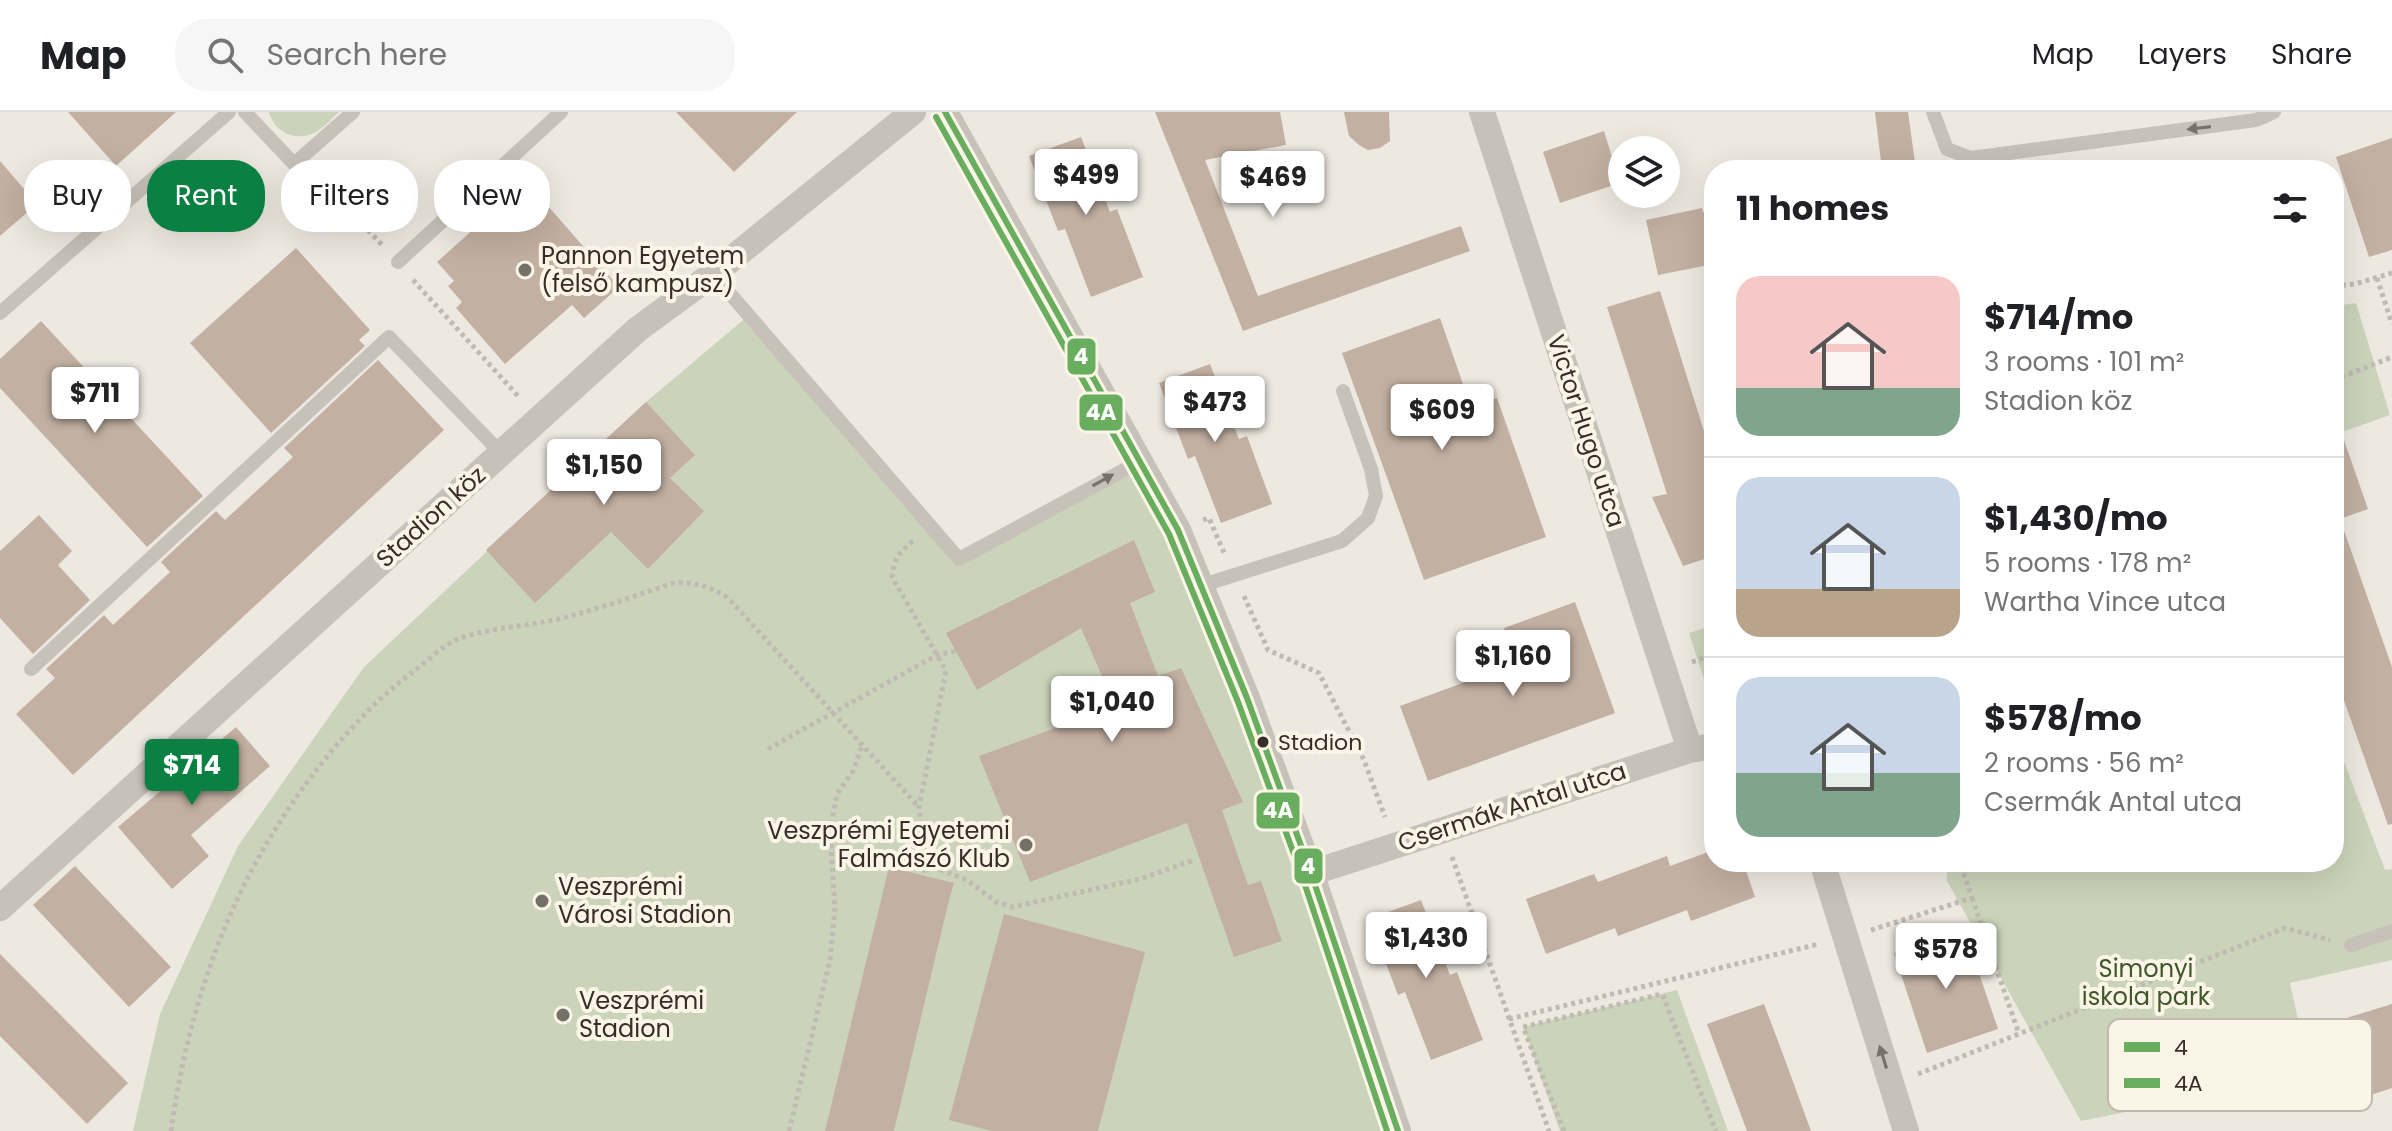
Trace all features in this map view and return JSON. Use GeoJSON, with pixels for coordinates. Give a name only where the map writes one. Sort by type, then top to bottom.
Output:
{"type":"FeatureCollection","features":[{"type":"Feature","properties":{"kind":"street","name":"Stadion köz"},"geometry":{"type":"LineString","coordinates":[[0,908],[638,329],[713,274],[913,112]]}},
{"type":"Feature","properties":{"kind":"street"},"geometry":{"type":"LineString","coordinates":[[945,112],[1178,530],[1247,698],[1311,873],[1398,1131]]}},
{"type":"Feature","properties":{"kind":"street","name":"Victor Hugo utca"},"geometry":{"type":"LineString","coordinates":[[1482,112],[1702,748]]}},
{"type":"Feature","properties":{"kind":"street","name":"Csermák Antal utca"},"geometry":{"type":"LineString","coordinates":[[1311,873],[1702,748]]}},
{"type":"Feature","properties":{"kind":"street"},"geometry":{"type":"LineString","coordinates":[[1825,872],[1906,1131]]}},
{"type":"Feature","properties":{"kind":"lane"},"geometry":{"type":"LineString","coordinates":[[0,313],[229,112]]}},
{"type":"Feature","properties":{"kind":"lane"},"geometry":{"type":"LineString","coordinates":[[245,112],[290,160]]}},
{"type":"Feature","properties":{"kind":"lane"},"geometry":{"type":"LineString","coordinates":[[299,160],[353,112]]}},
{"type":"Feature","properties":{"kind":"lane"},"geometry":{"type":"LineString","coordinates":[[398,262],[561,112]]}},
{"type":"Feature","properties":{"kind":"lane"},"geometry":{"type":"LineString","coordinates":[[1933,112],[1947,149],[1971,158],[2256,120],[2274,112]]}},
{"type":"Feature","properties":{"kind":"lane"},"geometry":{"type":"LineString","coordinates":[[713,274],[959,559],[1139,462]]}},
{"type":"Feature","properties":{"kind":"lane"},"geometry":{"type":"LineString","coordinates":[[31,669],[389,337],[501,453]]}},
{"type":"Feature","properties":{"kind":"lane"},"geometry":{"type":"LineString","coordinates":[[1200,586],[1342,541],[1368,518],[1376,496],[1371,469],[1343,391]]}},
{"type":"Feature","properties":{"kind":"lane"},"geometry":{"type":"LineString","coordinates":[[2351,945],[2392,931]]}},
{"type":"Feature","properties":{"kind":"path"},"geometry":{"type":"LineString","coordinates":[[370,232],[539,418]]}},
{"type":"Feature","properties":{"kind":"path"},"geometry":{"type":"LineString","coordinates":[[2344,285],[2392,273]]}},
{"type":"Feature","properties":{"kind":"path"},"geometry":{"type":"LineString","coordinates":[[2377,278],[2392,324]]}},
{"type":"Feature","properties":{"kind":"path"},"geometry":{"type":"LineString","coordinates":[[2344,376],[2392,357]]}},
{"type":"Feature","properties":{"kind":"path"},"geometry":{"type":"LineString","coordinates":[[1209,518],[1268,650],[1319,673],[1364,760],[1396,845]]}},
{"type":"Feature","properties":{"kind":"path"},"geometry":{"type":"LineString","coordinates":[[925,874],[919,807],[946,671],[892,577],[893,561],[899,552],[930,526]]}},
{"type":"Feature","properties":{"kind":"path"},"geometry":{"type":"LineString","coordinates":[[171,1131],[179,1076],[195,1009],[223,927],[257,859],[310,777],[354,725],[394,685],[461,637],[569,617],[674,583],[693,582],[711,587],[728,598],[919,807]]}},
{"type":"Feature","properties":{"kind":"path"},"geometry":{"type":"LineString","coordinates":[[768,749],[937,655],[956,651]]}},
{"type":"Feature","properties":{"kind":"path"},"geometry":{"type":"LineString","coordinates":[[789,1131],[830,960],[835,908],[830,831],[837,794],[853,771],[862,746]]}},
{"type":"Feature","properties":{"kind":"path"},"geometry":{"type":"LineString","coordinates":[[1449,848],[1549,1131]]}},
{"type":"Feature","properties":{"kind":"path"},"geometry":{"type":"LineString","coordinates":[[925,864],[967,880],[996,902],[1012,907],[1140,879],[1194,860]]}},
{"type":"Feature","properties":{"kind":"path"},"geometry":{"type":"LineString","coordinates":[[1963,872],[2019,1034]]}},
{"type":"Feature","properties":{"kind":"path"},"geometry":{"type":"LineString","coordinates":[[1509,1019],[1846,938],[1972,898]]}},
{"type":"Feature","properties":{"kind":"path"},"geometry":{"type":"LineString","coordinates":[[1892,1084],[2285,928],[2351,945]]}},
{"type":"Feature","properties":{"kind":"path"},"geometry":{"type":"LineString","coordinates":[[1564,1131],[1523,1027],[1662,994],[1716,1131]]}},
{"type":"Feature","properties":{"kind":"green space"},"geometry":{"type":"Polygon","coordinates":[[[269,112],[339,112],[317,131],[307,136],[293,136],[275,125],[269,112]]]}},
{"type":"Feature","properties":{"kind":"green space"},"geometry":{"type":"Polygon","coordinates":[[[2356,303],[2390,415],[2344,431],[2344,305],[2356,303]]]}},
{"type":"Feature","properties":{"kind":"green space"},"geometry":{"type":"Polygon","coordinates":[[[748,316],[959,560],[1139,460],[1179,530],[1398,1131],[133,1131],[160,1014],[238,846],[364,667],[646,402],[748,316]]]}},
{"type":"Feature","properties":{"kind":"green space"},"geometry":{"type":"Polygon","coordinates":[[[1704,628],[1704,679],[1689,633],[1704,628]]]}},
{"type":"Feature","properties":{"kind":"green space","name":"Simonyi iskola park"},"geometry":{"type":"Polygon","coordinates":[[[2344,761],[2385,870],[2392,869],[2392,960],[2290,983],[2298,1019],[2108,1019],[2108,1111],[2131,1111],[2081,1121],[1947,881],[1947,872],[2344,872],[2344,761]]]}},
{"type":"Feature","properties":{"kind":"green space"},"geometry":{"type":"Polygon","coordinates":[[[1677,990],[1728,1131],[1560,1131],[1523,1027],[1677,990]]]}},
{"type":"Feature","properties":{"kind":"building"},"geometry":{"type":"Polygon","coordinates":[[[68,112],[176,112],[123,160],[111,160],[68,112]]]}},
{"type":"Feature","properties":{"kind":"building"},"geometry":{"type":"Polygon","coordinates":[[[676,112],[797,112],[734,172],[676,112]]]}},
{"type":"Feature","properties":{"kind":"building"},"geometry":{"type":"Polygon","coordinates":[[[1155,112],[1280,112],[1286,145],[1205,160],[1258,296],[1461,226],[1470,251],[1243,331],[1155,112]]]}},
{"type":"Feature","properties":{"kind":"building"},"geometry":{"type":"Polygon","coordinates":[[[1344,112],[1389,112],[1390,141],[1380,148],[1368,150],[1359,145],[1349,136],[1344,112]]]}},
{"type":"Feature","properties":{"kind":"building"},"geometry":{"type":"Polygon","coordinates":[[[1875,112],[1908,112],[1915,160],[1881,160],[1875,112]]]}},
{"type":"Feature","properties":{"kind":"building"},"geometry":{"type":"Polygon","coordinates":[[[1604,131],[1608,144],[1608,187],[1560,203],[1543,152],[1604,131]]]}},
{"type":"Feature","properties":{"kind":"building"},"geometry":{"type":"Polygon","coordinates":[[[1081,137],[1110,212],[1117,209],[1143,277],[1091,297],[1065,229],[1058,231],[1029,156],[1081,137]]]}},
{"type":"Feature","properties":{"kind":"building"},"geometry":{"type":"Polygon","coordinates":[[[2392,138],[2392,250],[2369,257],[2344,181],[2344,160],[2337,160],[2336,157],[2392,138]]]}},
{"type":"Feature","properties":{"kind":"building"},"geometry":{"type":"Polygon","coordinates":[[[0,161],[24,189],[24,215],[0,236],[0,161]]]}},
{"type":"Feature","properties":{"kind":"building"},"geometry":{"type":"Polygon","coordinates":[[[550,208],[619,287],[584,318],[572,305],[505,364],[456,308],[462,302],[448,286],[454,281],[437,262],[470,232],[550,232],[550,208]]]}},
{"type":"Feature","properties":{"kind":"building"},"geometry":{"type":"Polygon","coordinates":[[[1702,208],[1704,266],[1658,275],[1646,220],[1702,208]]]}},
{"type":"Feature","properties":{"kind":"building"},"geometry":{"type":"Polygon","coordinates":[[[296,248],[370,330],[359,340],[365,346],[271,433],[190,343],[296,248]]]}},
{"type":"Feature","properties":{"kind":"building"},"geometry":{"type":"Polygon","coordinates":[[[1660,291],[1704,431],[1704,559],[1683,566],[1652,497],[1667,494],[1607,307],[1660,291]]]}},
{"type":"Feature","properties":{"kind":"building"},"geometry":{"type":"Polygon","coordinates":[[[1440,318],[1471,407],[1497,398],[1546,537],[1424,580],[1342,353],[1440,318]]]}},
{"type":"Feature","properties":{"kind":"building"},"geometry":{"type":"Polygon","coordinates":[[[41,321],[203,496],[147,547],[0,388],[0,359],[41,321]]]}},
{"type":"Feature","properties":{"kind":"building"},"geometry":{"type":"Polygon","coordinates":[[[378,360],[444,430],[73,775],[16,714],[55,678],[46,669],[104,615],[113,625],[170,572],[161,562],[216,511],[225,520],[293,457],[284,448],[378,360]]]}},
{"type":"Feature","properties":{"kind":"building"},"geometry":{"type":"Polygon","coordinates":[[[1210,364],[1239,439],[1247,436],[1272,504],[1221,523],[1195,456],[1188,459],[1159,383],[1210,364]]]}},
{"type":"Feature","properties":{"kind":"building"},"geometry":{"type":"Polygon","coordinates":[[[646,402],[695,455],[670,478],[704,511],[648,569],[611,532],[535,603],[486,550],[646,402]]]}},
{"type":"Feature","properties":{"kind":"building"},"geometry":{"type":"Polygon","coordinates":[[[2344,440],[2368,509],[2344,518],[2344,440]]]}},
{"type":"Feature","properties":{"kind":"building"},"geometry":{"type":"Polygon","coordinates":[[[39,515],[72,551],[58,565],[90,600],[33,654],[0,618],[0,551],[39,515]]]}},
{"type":"Feature","properties":{"kind":"building"},"geometry":{"type":"Polygon","coordinates":[[[2344,530],[2392,667],[2392,824],[2388,825],[2344,700],[2344,530]]]}},
{"type":"Feature","properties":{"kind":"building"},"geometry":{"type":"Polygon","coordinates":[[[1134,540],[1155,592],[1130,603],[1158,676],[1181,668],[1243,802],[1222,810],[1248,885],[1261,881],[1282,941],[1234,957],[1187,823],[1030,882],[979,756],[1115,706],[1081,628],[977,690],[946,633],[1134,540]]]}},
{"type":"Feature","properties":{"kind":"building"},"geometry":{"type":"Polygon","coordinates":[[[1575,602],[1615,713],[1428,781],[1400,706],[1517,663],[1504,628],[1575,602]]]}},
{"type":"Feature","properties":{"kind":"building"},"geometry":{"type":"Polygon","coordinates":[[[236,727],[270,766],[191,835],[209,856],[172,889],[118,827],[236,727]]]}},
{"type":"Feature","properties":{"kind":"building"},"geometry":{"type":"Polygon","coordinates":[[[1704,854],[1704,872],[1746,872],[1755,897],[1691,921],[1687,910],[1618,936],[1615,928],[1546,954],[1526,899],[1594,874],[1598,882],[1667,856],[1670,866],[1704,854]]]}},
{"type":"Feature","properties":{"kind":"building"},"geometry":{"type":"Polygon","coordinates":[[[75,866],[171,967],[129,1007],[33,905],[75,866]]]}},
{"type":"Feature","properties":{"kind":"building"},"geometry":{"type":"Polygon","coordinates":[[[889,867],[954,883],[894,1131],[825,1131],[889,867]]]}},
{"type":"Feature","properties":{"kind":"building"},"geometry":{"type":"Polygon","coordinates":[[[1421,900],[1450,975],[1457,972],[1483,1040],[1431,1060],[1405,992],[1398,995],[1369,919],[1421,900]]]}},
{"type":"Feature","properties":{"kind":"building"},"geometry":{"type":"Polygon","coordinates":[[[1004,914],[1145,952],[1098,1131],[992,1131],[949,1120],[1004,914]]]}},
{"type":"Feature","properties":{"kind":"building"},"geometry":{"type":"Polygon","coordinates":[[[1964,929],[1998,1029],[1927,1053],[1894,953],[1964,929]]]}},
{"type":"Feature","properties":{"kind":"building"},"geometry":{"type":"Polygon","coordinates":[[[0,954],[128,1083],[87,1124],[0,1036],[0,954]]]}},
{"type":"Feature","properties":{"kind":"building"},"geometry":{"type":"Polygon","coordinates":[[[1764,1004],[1811,1131],[1747,1131],[1707,1024],[1764,1004]]]}},
{"type":"Feature","properties":{"kind":"building"},"geometry":{"type":"Polygon","coordinates":[[[2392,1004],[2392,1088],[2372,1094],[2372,1019],[2343,1019],[2392,1004]]]}},
{"type":"Feature","properties":{"kind":"transit line","name":"4"},"geometry":{"type":"LineString","coordinates":[[945,112],[1178,530],[1247,698],[1311,873],[1398,1131]]}},
{"type":"Feature","properties":{"kind":"transit line","name":"4A"},"geometry":{"type":"LineString","coordinates":[[936,117],[1169,534],[1238,702],[1302,876],[1387,1131]]}},
{"type":"Feature","properties":{"kind":"place","name":"Pannon Egyetem (felső kampusz)"},"geometry":{"type":"Point","coordinates":[525,270]}},
{"type":"Feature","properties":{"kind":"place","name":"Stadion"},"geometry":{"type":"Point","coordinates":[1263,742]}},
{"type":"Feature","properties":{"kind":"place","name":"Veszprémi Egyetemi Falmászó Klub"},"geometry":{"type":"Point","coordinates":[1026,845]}},
{"type":"Feature","properties":{"kind":"place","name":"Veszprémi Városi Stadion"},"geometry":{"type":"Point","coordinates":[542,901]}},
{"type":"Feature","properties":{"kind":"place","name":"Veszprémi Stadion"},"geometry":{"type":"Point","coordinates":[563,1015]}}]}
